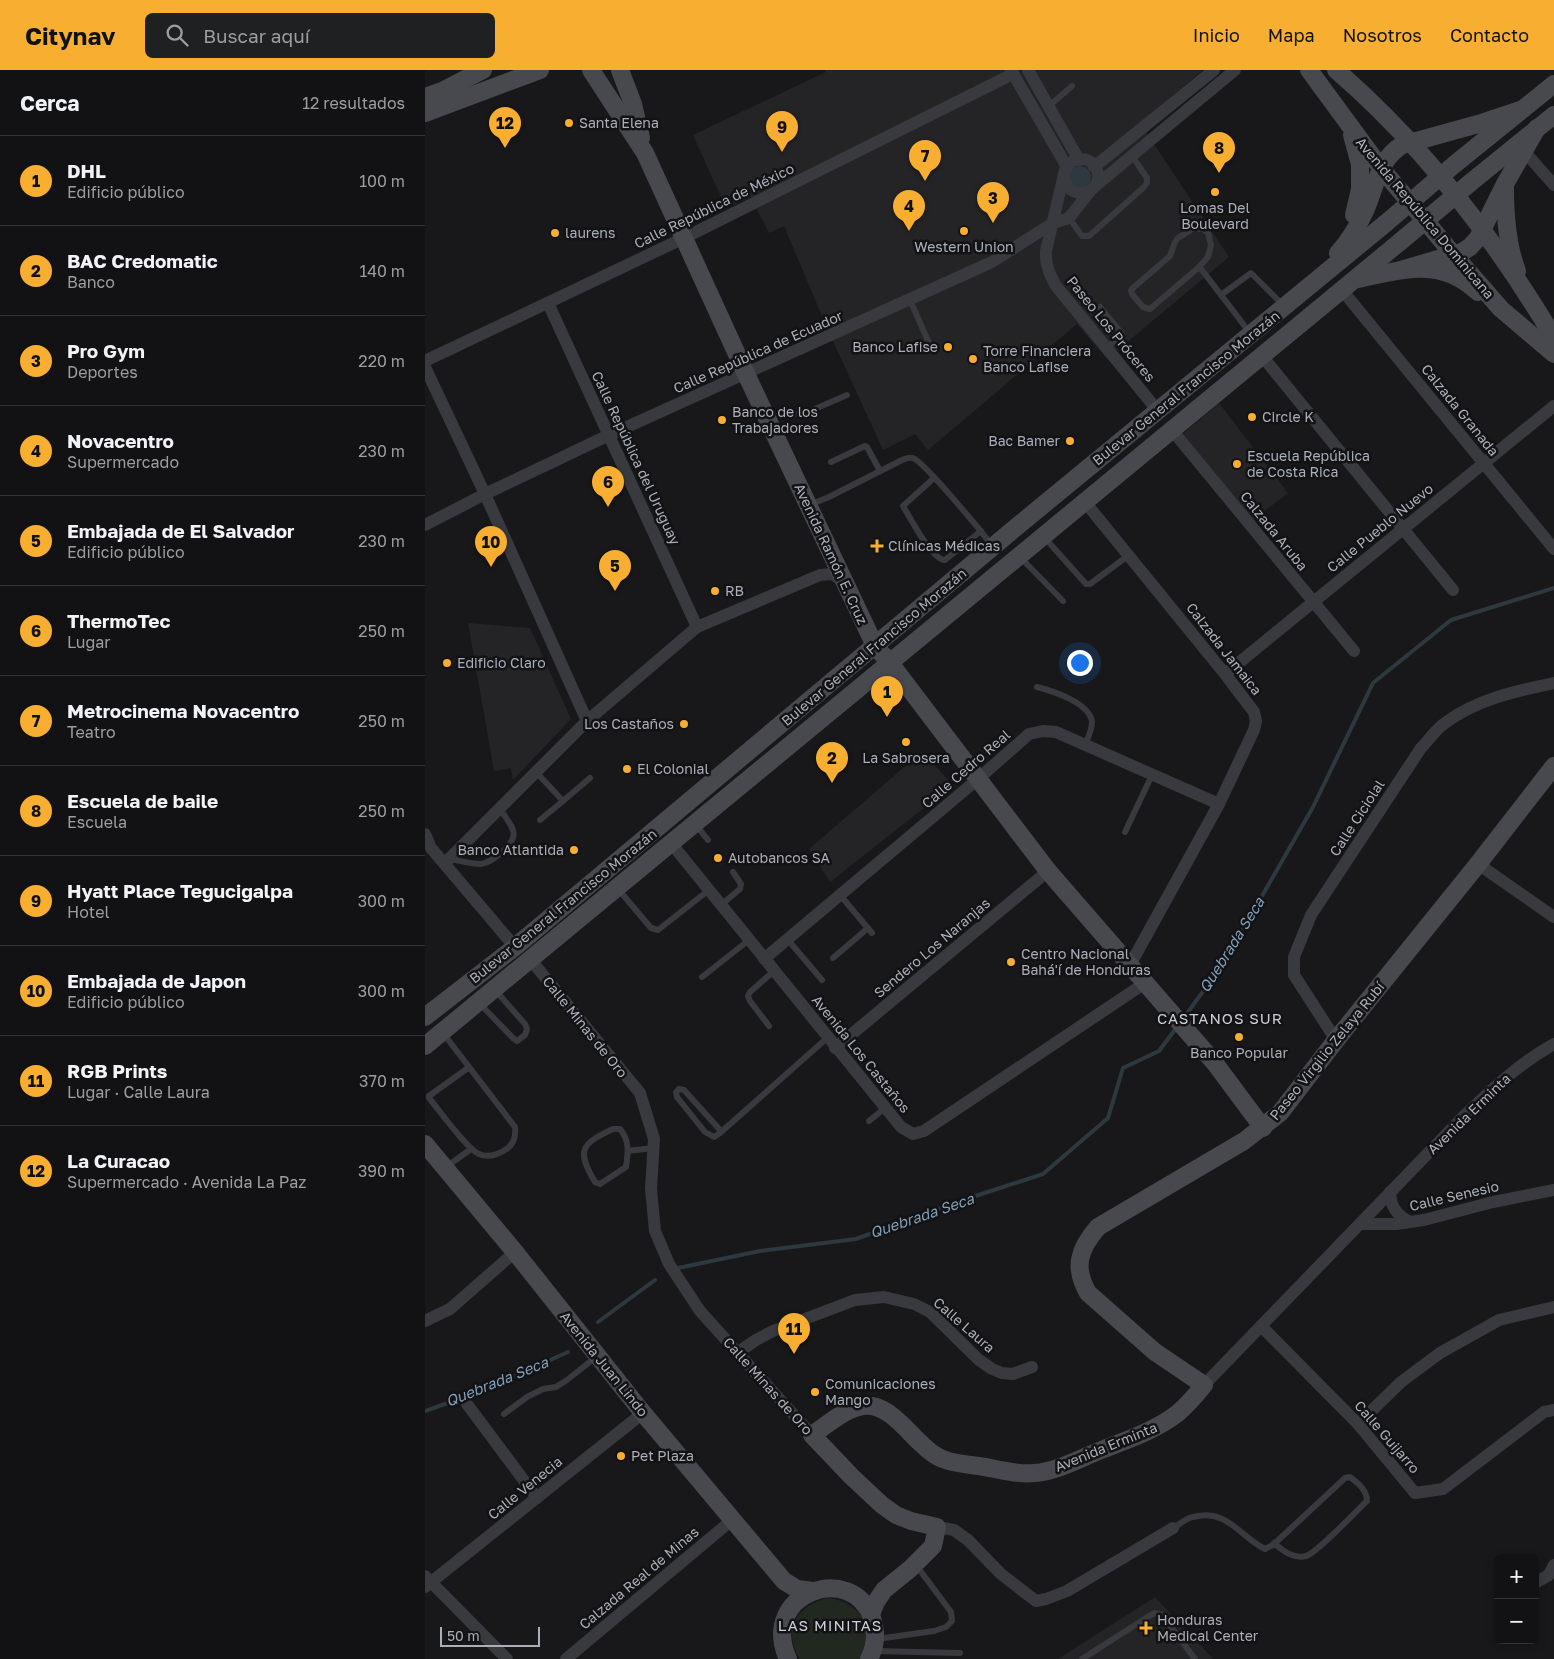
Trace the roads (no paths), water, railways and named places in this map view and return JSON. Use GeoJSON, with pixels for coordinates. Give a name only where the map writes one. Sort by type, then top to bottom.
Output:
{"type":"FeatureCollection","features":[{"type":"Feature","properties":{"kind":"street"},"geometry":{"type":"LineString","coordinates":[[442,91],[483,70]]}},
{"type":"Feature","properties":{"kind":"street"},"geometry":{"type":"LineString","coordinates":[[425,97],[499,70]]}},
{"type":"Feature","properties":{"kind":"street"},"geometry":{"type":"LineString","coordinates":[[425,113],[540,70]]}},
{"type":"Feature","properties":{"kind":"street","name":"Avenida Ramón E. Cruz"},"geometry":{"type":"LineString","coordinates":[[591,70],[645,153],[746,374],[875,646],[890,663],[1048,871],[1214,1062],[1263,1128]]}},
{"type":"Feature","properties":{"kind":"street"},"geometry":{"type":"LineString","coordinates":[[604,70],[645,153]]}},
{"type":"Feature","properties":{"kind":"street"},"geometry":{"type":"LineString","coordinates":[[620,70],[633,104],[645,153]]}},
{"type":"Feature","properties":{"kind":"street"},"geometry":{"type":"LineString","coordinates":[[1028,70],[1079,160]]}},
{"type":"Feature","properties":{"kind":"street"},"geometry":{"type":"LineString","coordinates":[[1095,167],[1213,70]]}},
{"type":"Feature","properties":{"kind":"street"},"geometry":{"type":"LineString","coordinates":[[1069,218],[1092,189],[1097,180],[1095,167],[1087,161],[1074,161],[1066,170],[1064,180],[1070,189],[1080,193],[1092,189],[1235,70]]}},
{"type":"Feature","properties":{"kind":"street","name":"Avenida República Dominicana"},"geometry":{"type":"LineString","coordinates":[[1309,70],[1381,168],[1453,254],[1501,309],[1554,354]]}},
{"type":"Feature","properties":{"kind":"street"},"geometry":{"type":"LineString","coordinates":[[1336,70],[1368,98],[1411,142],[1482,229],[1525,290],[1554,338]]}},
{"type":"Feature","properties":{"kind":"street"},"geometry":{"type":"LineString","coordinates":[[1012,72],[1066,170]]}},
{"type":"Feature","properties":{"kind":"street","name":"Calle República de México"},"geometry":{"type":"LineString","coordinates":[[425,361],[684,238],[1012,72]]}},
{"type":"Feature","properties":{"kind":"street","name":"Bulevar General Francisco Morazán"},"geometry":{"type":"LineString","coordinates":[[425,1017],[515,947],[993,547],[1554,84]]}},
{"type":"Feature","properties":{"kind":"street"},"geometry":{"type":"LineString","coordinates":[[1302,293],[1346,244],[1364,212],[1385,160],[1393,150],[1411,142],[1478,124],[1523,109]]}},
{"type":"Feature","properties":{"kind":"street","name":"Bulevar General Francisco Morazán"},"geometry":{"type":"LineString","coordinates":[[425,1046],[1554,115]]}},
{"type":"Feature","properties":{"kind":"street"},"geometry":{"type":"LineString","coordinates":[[1346,244],[1360,189],[1360,164],[1350,127]]}},
{"type":"Feature","properties":{"kind":"street"},"geometry":{"type":"LineString","coordinates":[[1349,284],[1462,252],[1470,247],[1479,238],[1505,184],[1537,128]]}},
{"type":"Feature","properties":{"kind":"street"},"geometry":{"type":"LineString","coordinates":[[1524,151],[1554,185]]}},
{"type":"Feature","properties":{"kind":"street","name":"Paseo Los Próceres"},"geometry":{"type":"LineString","coordinates":[[1066,170],[1046,259],[1049,273],[1056,286],[1158,411]]}},
{"type":"Feature","properties":{"kind":"street"},"geometry":{"type":"LineString","coordinates":[[1505,184],[1505,212],[1508,239],[1515,265],[1525,290]]}},
{"type":"Feature","properties":{"kind":"street","name":"Calle República de Ecuador"},"geometry":{"type":"LineString","coordinates":[[425,525],[609,435],[992,262],[1053,223],[1069,218]]}},
{"type":"Feature","properties":{"kind":"street"},"geometry":{"type":"LineString","coordinates":[[1401,270],[1445,272],[1468,284],[1501,309]]}},
{"type":"Feature","properties":{"kind":"street","name":"Calzada Granada"},"geometry":{"type":"LineString","coordinates":[[1349,284],[1484,463],[1554,549]]}},
{"type":"Feature","properties":{"kind":"street","name":"Calle República del Uruguay"},"geometry":{"type":"LineString","coordinates":[[548,303],[697,627]]}},
{"type":"Feature","properties":{"kind":"street"},"geometry":{"type":"LineString","coordinates":[[1262,356],[1453,590]]}},
{"type":"Feature","properties":{"kind":"street"},"geometry":{"type":"LineString","coordinates":[[425,367],[485,494],[587,721]]}},
{"type":"Feature","properties":{"kind":"street","name":"Calle Pueblo Nuevo"},"geometry":{"type":"LineString","coordinates":[[1225,674],[1554,406]]}},
{"type":"Feature","properties":{"kind":"street","name":"Calzada Aruba"},"geometry":{"type":"LineString","coordinates":[[1172,430],[1354,651]]}},
{"type":"Feature","properties":{"kind":"street","name":"Calzada Jamaica"},"geometry":{"type":"LineString","coordinates":[[1085,502],[1225,674],[1254,712],[1256,721],[1254,730],[1219,804],[1130,965]]}},
{"type":"Feature","properties":{"kind":"street"},"geometry":{"type":"LineString","coordinates":[[447,861],[587,721],[697,627],[820,574],[832,574],[843,581]]}},
{"type":"Feature","properties":{"kind":"street","name":"Calle Ciciolal"},"geometry":{"type":"LineString","coordinates":[[1336,1040],[1294,975],[1294,958],[1311,916],[1421,748],[1444,724],[1474,705],[1518,691],[1554,683]]}},
{"type":"Feature","properties":{"kind":"street","name":"Calle Cedro Real"},"geometry":{"type":"LineString","coordinates":[[764,959],[1029,734],[1043,731],[1056,732],[1219,804]]}},
{"type":"Feature","properties":{"kind":"street","name":"Paseo Virgilio Zelaya Rubí"},"geometry":{"type":"LineString","coordinates":[[1204,1386],[1155,1352],[1088,1293],[1081,1281],[1079,1268],[1081,1253],[1088,1239],[1098,1227],[1244,1141],[1280,1113],[1554,766]]}},
{"type":"Feature","properties":{"kind":"street"},"geometry":{"type":"LineString","coordinates":[[425,834],[428,847],[447,861],[515,947]]}},
{"type":"Feature","properties":{"kind":"street","name":"Avenida Los Castaños"},"geometry":{"type":"LineString","coordinates":[[671,843],[885,1108],[901,1127],[913,1134],[924,1131],[1145,983]]}},
{"type":"Feature","properties":{"kind":"street"},"geometry":{"type":"LineString","coordinates":[[1478,864],[1554,917]]}},
{"type":"Feature","properties":{"kind":"street","name":"Sendero Los Naranjas"},"geometry":{"type":"LineString","coordinates":[[831,1043],[1048,871]]}},
{"type":"Feature","properties":{"kind":"street","name":"Calle Minas de Oro"},"geometry":{"type":"LineString","coordinates":[[531,959],[640,1093],[654,1139],[651,1189],[655,1231],[669,1264],[700,1311],[737,1353],[851,1476],[882,1505],[896,1515],[911,1521],[954,1530],[968,1540],[1001,1574],[1036,1601],[1067,1591],[1173,1528]]}},
{"type":"Feature","properties":{"kind":"street","name":"Avenida Erminta"},"geometry":{"type":"LineString","coordinates":[[813,1435],[852,1409],[863,1406],[875,1407],[893,1418],[935,1455],[947,1460],[1035,1473],[1069,1464],[1163,1424],[1179,1412],[1465,1115],[1502,1080],[1554,1044]]}},
{"type":"Feature","properties":{"kind":"street","name":"Avenida Juan Lindo"},"geometry":{"type":"LineString","coordinates":[[425,1144],[515,1252],[643,1413],[784,1582],[789,1595],[789,1611]]}},
{"type":"Feature","properties":{"kind":"street","name":"Calle Senesio"},"geometry":{"type":"LineString","coordinates":[[1360,1224],[1424,1220],[1493,1202],[1554,1190]]}},
{"type":"Feature","properties":{"kind":"street"},"geometry":{"type":"LineString","coordinates":[[1390,1192],[1394,1210],[1410,1222]]}},
{"type":"Feature","properties":{"kind":"street"},"geometry":{"type":"LineString","coordinates":[[425,1321],[450,1309],[515,1252]]}},
{"type":"Feature","properties":{"kind":"street","name":"Calle Laura"},"geometry":{"type":"LineString","coordinates":[[737,1353],[773,1331],[855,1300],[884,1297],[914,1304],[930,1312],[979,1360],[991,1369],[1013,1374],[1032,1367]]}},
{"type":"Feature","properties":{"kind":"street"},"geometry":{"type":"LineString","coordinates":[[1357,1424],[1401,1382],[1440,1353],[1499,1320],[1554,1306]]}},
{"type":"Feature","properties":{"kind":"street","name":"Calle Guijarro"},"geometry":{"type":"LineString","coordinates":[[1261,1326],[1357,1424],[1415,1493],[1443,1489],[1544,1412],[1554,1410]]}},
{"type":"Feature","properties":{"kind":"street"},"geometry":{"type":"LineString","coordinates":[[467,1404],[537,1498]]}},
{"type":"Feature","properties":{"kind":"street","name":"Calle Venecia"},"geometry":{"type":"LineString","coordinates":[[427,1582],[537,1498],[643,1413]]}},
{"type":"Feature","properties":{"kind":"street","name":"Calzada Real de Minas"},"geometry":{"type":"LineString","coordinates":[[566,1659],[732,1520]]}},
{"type":"Feature","properties":{"kind":"street"},"geometry":{"type":"LineString","coordinates":[[871,1614],[884,1590],[933,1546],[937,1527]]}},
{"type":"Feature","properties":{"kind":"street"},"geometry":{"type":"LineString","coordinates":[[1539,1581],[1549,1575],[1554,1565]]}},
{"type":"Feature","properties":{"kind":"street"},"geometry":{"type":"LineString","coordinates":[[427,1582],[507,1659]]}},
{"type":"Feature","properties":{"kind":"street"},"geometry":{"type":"LineString","coordinates":[[784,1582],[797,1589],[813,1591],[832,1588],[851,1594],[867,1595],[884,1590]]}},
{"type":"Feature","properties":{"kind":"street"},"geometry":{"type":"LineString","coordinates":[[788,1659],[782,1636],[783,1623],[789,1611],[799,1599],[813,1591]]}},
{"type":"Feature","properties":{"kind":"street"},"geometry":{"type":"LineString","coordinates":[[851,1594],[863,1603],[871,1614],[875,1626],[872,1650]]}},
{"type":"Feature","properties":{"kind":"lane"},"geometry":{"type":"LineString","coordinates":[[1049,106],[1072,86]]}},
{"type":"Feature","properties":{"kind":"lane"},"geometry":{"type":"LineString","coordinates":[[1069,218],[1082,236],[1089,236],[1143,188],[1147,183],[1147,178],[1132,156]]}},
{"type":"Feature","properties":{"kind":"lane"},"geometry":{"type":"LineString","coordinates":[[1200,228],[1208,233],[1211,245],[1208,257],[1198,268],[1150,308],[1143,307],[1131,291],[1142,279],[1170,256],[1178,238],[1187,231],[1200,228]]}},
{"type":"Feature","properties":{"kind":"lane"},"geometry":{"type":"LineString","coordinates":[[1198,268],[1202,270],[1251,334]]}},
{"type":"Feature","properties":{"kind":"lane"},"geometry":{"type":"LineString","coordinates":[[1221,295],[1251,273],[1284,307]]}},
{"type":"Feature","properties":{"kind":"lane"},"geometry":{"type":"LineString","coordinates":[[910,300],[929,343]]}},
{"type":"Feature","properties":{"kind":"lane"},"geometry":{"type":"LineString","coordinates":[[1100,307],[1122,334],[1107,348]]}},
{"type":"Feature","properties":{"kind":"lane"},"geometry":{"type":"LineString","coordinates":[[768,419],[788,411],[801,415],[847,395]]}},
{"type":"Feature","properties":{"kind":"lane"},"geometry":{"type":"LineString","coordinates":[[831,462],[867,446],[880,471]]}},
{"type":"Feature","properties":{"kind":"lane"},"geometry":{"type":"LineString","coordinates":[[808,505],[829,497],[902,460],[913,458],[934,478],[993,547]]}},
{"type":"Feature","properties":{"kind":"lane"},"geometry":{"type":"LineString","coordinates":[[934,478],[903,506],[934,554],[941,560],[945,560],[981,531]]}},
{"type":"Feature","properties":{"kind":"lane"},"geometry":{"type":"LineString","coordinates":[[1043,536],[1086,584],[1090,584],[1129,555]]}},
{"type":"Feature","properties":{"kind":"lane"},"geometry":{"type":"LineString","coordinates":[[1019,556],[1063,601]]}},
{"type":"Feature","properties":{"kind":"lane"},"geometry":{"type":"LineString","coordinates":[[1037,687],[1055,692],[1079,704],[1088,712],[1092,720],[1085,745]]}},
{"type":"Feature","properties":{"kind":"lane"},"geometry":{"type":"LineString","coordinates":[[536,772],[563,801]]}},
{"type":"Feature","properties":{"kind":"lane"},"geometry":{"type":"LineString","coordinates":[[1125,832],[1152,775]]}},
{"type":"Feature","properties":{"kind":"lane"},"geometry":{"type":"LineString","coordinates":[[541,820],[590,778]]}},
{"type":"Feature","properties":{"kind":"lane"},"geometry":{"type":"LineString","coordinates":[[447,861],[483,864],[493,860],[512,843],[514,835],[510,824],[500,809]]}},
{"type":"Feature","properties":{"kind":"lane"},"geometry":{"type":"LineString","coordinates":[[695,824],[708,840]]}},
{"type":"Feature","properties":{"kind":"lane"},"geometry":{"type":"LineString","coordinates":[[721,905],[740,889],[741,884],[733,872]]}},
{"type":"Feature","properties":{"kind":"lane"},"geometry":{"type":"LineString","coordinates":[[617,888],[651,928],[658,930],[709,890]]}},
{"type":"Feature","properties":{"kind":"lane"},"geometry":{"type":"LineString","coordinates":[[833,958],[870,931],[840,895]]}},
{"type":"Feature","properties":{"kind":"lane"},"geometry":{"type":"LineString","coordinates":[[701,977],[749,940]]}},
{"type":"Feature","properties":{"kind":"lane"},"geometry":{"type":"LineString","coordinates":[[788,940],[822,980]]}},
{"type":"Feature","properties":{"kind":"lane"},"geometry":{"type":"LineString","coordinates":[[769,1026],[748,996],[750,992],[774,972]]}},
{"type":"Feature","properties":{"kind":"lane"},"geometry":{"type":"LineString","coordinates":[[478,1002],[517,1041],[525,1035],[527,1029],[525,1024],[494,989]]}},
{"type":"Feature","properties":{"kind":"lane"},"geometry":{"type":"LineString","coordinates":[[442,1032],[515,1127],[515,1136],[510,1147],[496,1156],[480,1155],[471,1149],[429,1097],[468,1068]]}},
{"type":"Feature","properties":{"kind":"lane"},"geometry":{"type":"LineString","coordinates":[[721,1131],[683,1090],[679,1089],[676,1092],[677,1097],[705,1132],[714,1137],[831,1043]]}},
{"type":"Feature","properties":{"kind":"lane"},"geometry":{"type":"LineString","coordinates":[[869,1121],[885,1108]]}},
{"type":"Feature","properties":{"kind":"lane"},"geometry":{"type":"LineString","coordinates":[[613,1129],[620,1129],[624,1133],[628,1150],[626,1167],[600,1184],[595,1182],[584,1159],[585,1147],[592,1139],[613,1129]]}},
{"type":"Feature","properties":{"kind":"lane"},"geometry":{"type":"LineString","coordinates":[[628,1150],[653,1148]]}},
{"type":"Feature","properties":{"kind":"lane"},"geometry":{"type":"LineString","coordinates":[[445,1168],[471,1149]]}},
{"type":"Feature","properties":{"kind":"lane"},"geometry":{"type":"LineString","coordinates":[[504,1414],[527,1397],[543,1389],[556,1387],[597,1356]]}},
{"type":"Feature","properties":{"kind":"lane"},"geometry":{"type":"LineString","coordinates":[[1173,1528],[1192,1517],[1213,1515],[1227,1520],[1258,1546],[1265,1549],[1345,1478],[1350,1477],[1367,1496],[1367,1501],[1355,1513],[1314,1551],[1305,1556],[1291,1556],[1274,1543]]}},
{"type":"Feature","properties":{"kind":"lane"},"geometry":{"type":"LineString","coordinates":[[872,1650],[946,1627],[952,1621],[951,1612],[915,1564]]}},
{"type":"Feature","properties":{"kind":"lane"},"geometry":{"type":"LineString","coordinates":[[1082,1659],[1154,1613],[1162,1615],[1195,1659]]}},
{"type":"Feature","properties":{"kind":"lane"},"geometry":{"type":"LineString","coordinates":[[872,1650],[961,1653]]}},
{"type":"Feature","properties":{"kind":"lane"},"geometry":{"type":"LineString","coordinates":[[933,1651],[933,1659]]}},
{"type":"Feature","properties":{"kind":"waterway","name":"Quebrada Seca"},"geometry":{"type":"LineString","coordinates":[[1183,1019],[1223,964],[1313,807],[1373,683],[1451,620],[1554,588]]}},
{"type":"Feature","properties":{"kind":"waterway","name":"Quebrada Seca"},"geometry":{"type":"LineString","coordinates":[[678,1268],[760,1251],[856,1239],[963,1200],[1043,1174],[1108,1118],[1123,1068],[1159,1051],[1177,1027]]}},
{"type":"Feature","properties":{"kind":"waterway"},"geometry":{"type":"LineString","coordinates":[[598,1322],[655,1280]]}},
{"type":"Feature","properties":{"kind":"waterway","name":"Quebrada Seca"},"geometry":{"type":"LineString","coordinates":[[425,1411],[484,1390],[568,1352]]}},
{"type":"Feature","properties":{"kind":"place","name":"Santa Elena"},"geometry":{"type":"Point","coordinates":[569,123]}},
{"type":"Feature","properties":{"kind":"place","name":"La Curacao"},"geometry":{"type":"Point","coordinates":[505,148]}},
{"type":"Feature","properties":{"kind":"place","name":"Hyatt Place Tegucigalpa"},"geometry":{"type":"Point","coordinates":[782,152]}},
{"type":"Feature","properties":{"kind":"place","name":"Escuela de baile"},"geometry":{"type":"Point","coordinates":[1219,173]}},
{"type":"Feature","properties":{"kind":"place","name":"Metrocinema Novacentro"},"geometry":{"type":"Point","coordinates":[925,181]}},
{"type":"Feature","properties":{"kind":"place","name":"Lomas Del Boulevard"},"geometry":{"type":"Point","coordinates":[1215,192]}},
{"type":"Feature","properties":{"kind":"place","name":"Pro Gym"},"geometry":{"type":"Point","coordinates":[993,223]}},
{"type":"Feature","properties":{"kind":"place","name":"Novacentro"},"geometry":{"type":"Point","coordinates":[909,231]}},
{"type":"Feature","properties":{"kind":"place","name":"Western Union"},"geometry":{"type":"Point","coordinates":[964,231]}},
{"type":"Feature","properties":{"kind":"place","name":"laurens"},"geometry":{"type":"Point","coordinates":[555,233]}},
{"type":"Feature","properties":{"kind":"place","name":"Banco Lafise"},"geometry":{"type":"Point","coordinates":[948,347]}},
{"type":"Feature","properties":{"kind":"place","name":"Torre Financiera Banco Lafise"},"geometry":{"type":"Point","coordinates":[973,359]}},
{"type":"Feature","properties":{"kind":"place","name":"Circle K"},"geometry":{"type":"Point","coordinates":[1252,417]}},
{"type":"Feature","properties":{"kind":"place","name":"Banco de los Trabajadores"},"geometry":{"type":"Point","coordinates":[722,420]}},
{"type":"Feature","properties":{"kind":"place","name":"Bac Bamer"},"geometry":{"type":"Point","coordinates":[1070,441]}},
{"type":"Feature","properties":{"kind":"place","name":"Escuela República de Costa Rica"},"geometry":{"type":"Point","coordinates":[1237,464]}},
{"type":"Feature","properties":{"kind":"place","name":"ThermoTec"},"geometry":{"type":"Point","coordinates":[608,507]}},
{"type":"Feature","properties":{"kind":"place","name":"Clínicas Médicas"},"geometry":{"type":"Point","coordinates":[877,546]}},
{"type":"Feature","properties":{"kind":"place","name":"Embajada de Japon"},"geometry":{"type":"Point","coordinates":[491,567]}},
{"type":"Feature","properties":{"kind":"place","name":"Embajada de El Salvador"},"geometry":{"type":"Point","coordinates":[615,591]}},
{"type":"Feature","properties":{"kind":"place","name":"RB"},"geometry":{"type":"Point","coordinates":[715,591]}},
{"type":"Feature","properties":{"kind":"place","name":"Edificio Claro"},"geometry":{"type":"Point","coordinates":[447,663]}},
{"type":"Feature","properties":{"kind":"place","name":"DHL"},"geometry":{"type":"Point","coordinates":[887,717]}},
{"type":"Feature","properties":{"kind":"place","name":"Los Castaños"},"geometry":{"type":"Point","coordinates":[684,724]}},
{"type":"Feature","properties":{"kind":"place","name":"La Sabrosera"},"geometry":{"type":"Point","coordinates":[906,742]}},
{"type":"Feature","properties":{"kind":"place","name":"El Colonial"},"geometry":{"type":"Point","coordinates":[627,769]}},
{"type":"Feature","properties":{"kind":"place","name":"BAC Credomatic"},"geometry":{"type":"Point","coordinates":[832,783]}},
{"type":"Feature","properties":{"kind":"place","name":"Banco Atlantida"},"geometry":{"type":"Point","coordinates":[574,850]}},
{"type":"Feature","properties":{"kind":"place","name":"Autobancos SA"},"geometry":{"type":"Point","coordinates":[718,858]}},
{"type":"Feature","properties":{"kind":"place","name":"Centro Nacional Bahá'í de Honduras"},"geometry":{"type":"Point","coordinates":[1011,962]}},
{"type":"Feature","properties":{"kind":"place","name":"Banco Popular"},"geometry":{"type":"Point","coordinates":[1239,1037]}},
{"type":"Feature","properties":{"kind":"place","name":"RGB Prints"},"geometry":{"type":"Point","coordinates":[794,1354]}},
{"type":"Feature","properties":{"kind":"place","name":"Comunicaciones Mango"},"geometry":{"type":"Point","coordinates":[815,1392]}},
{"type":"Feature","properties":{"kind":"place","name":"Pet Plaza"},"geometry":{"type":"Point","coordinates":[621,1456]}},
{"type":"Feature","properties":{"kind":"place","name":"Honduras Medical Center"},"geometry":{"type":"Point","coordinates":[1146,1628]}},
{"type":"Feature","properties":{"kind":"district","name":"CASTANOS SUR"},"geometry":{"type":"Point","coordinates":[1220,1019]}},
{"type":"Feature","properties":{"kind":"district","name":"LAS MINITAS"},"geometry":{"type":"Point","coordinates":[830,1626]}}]}
